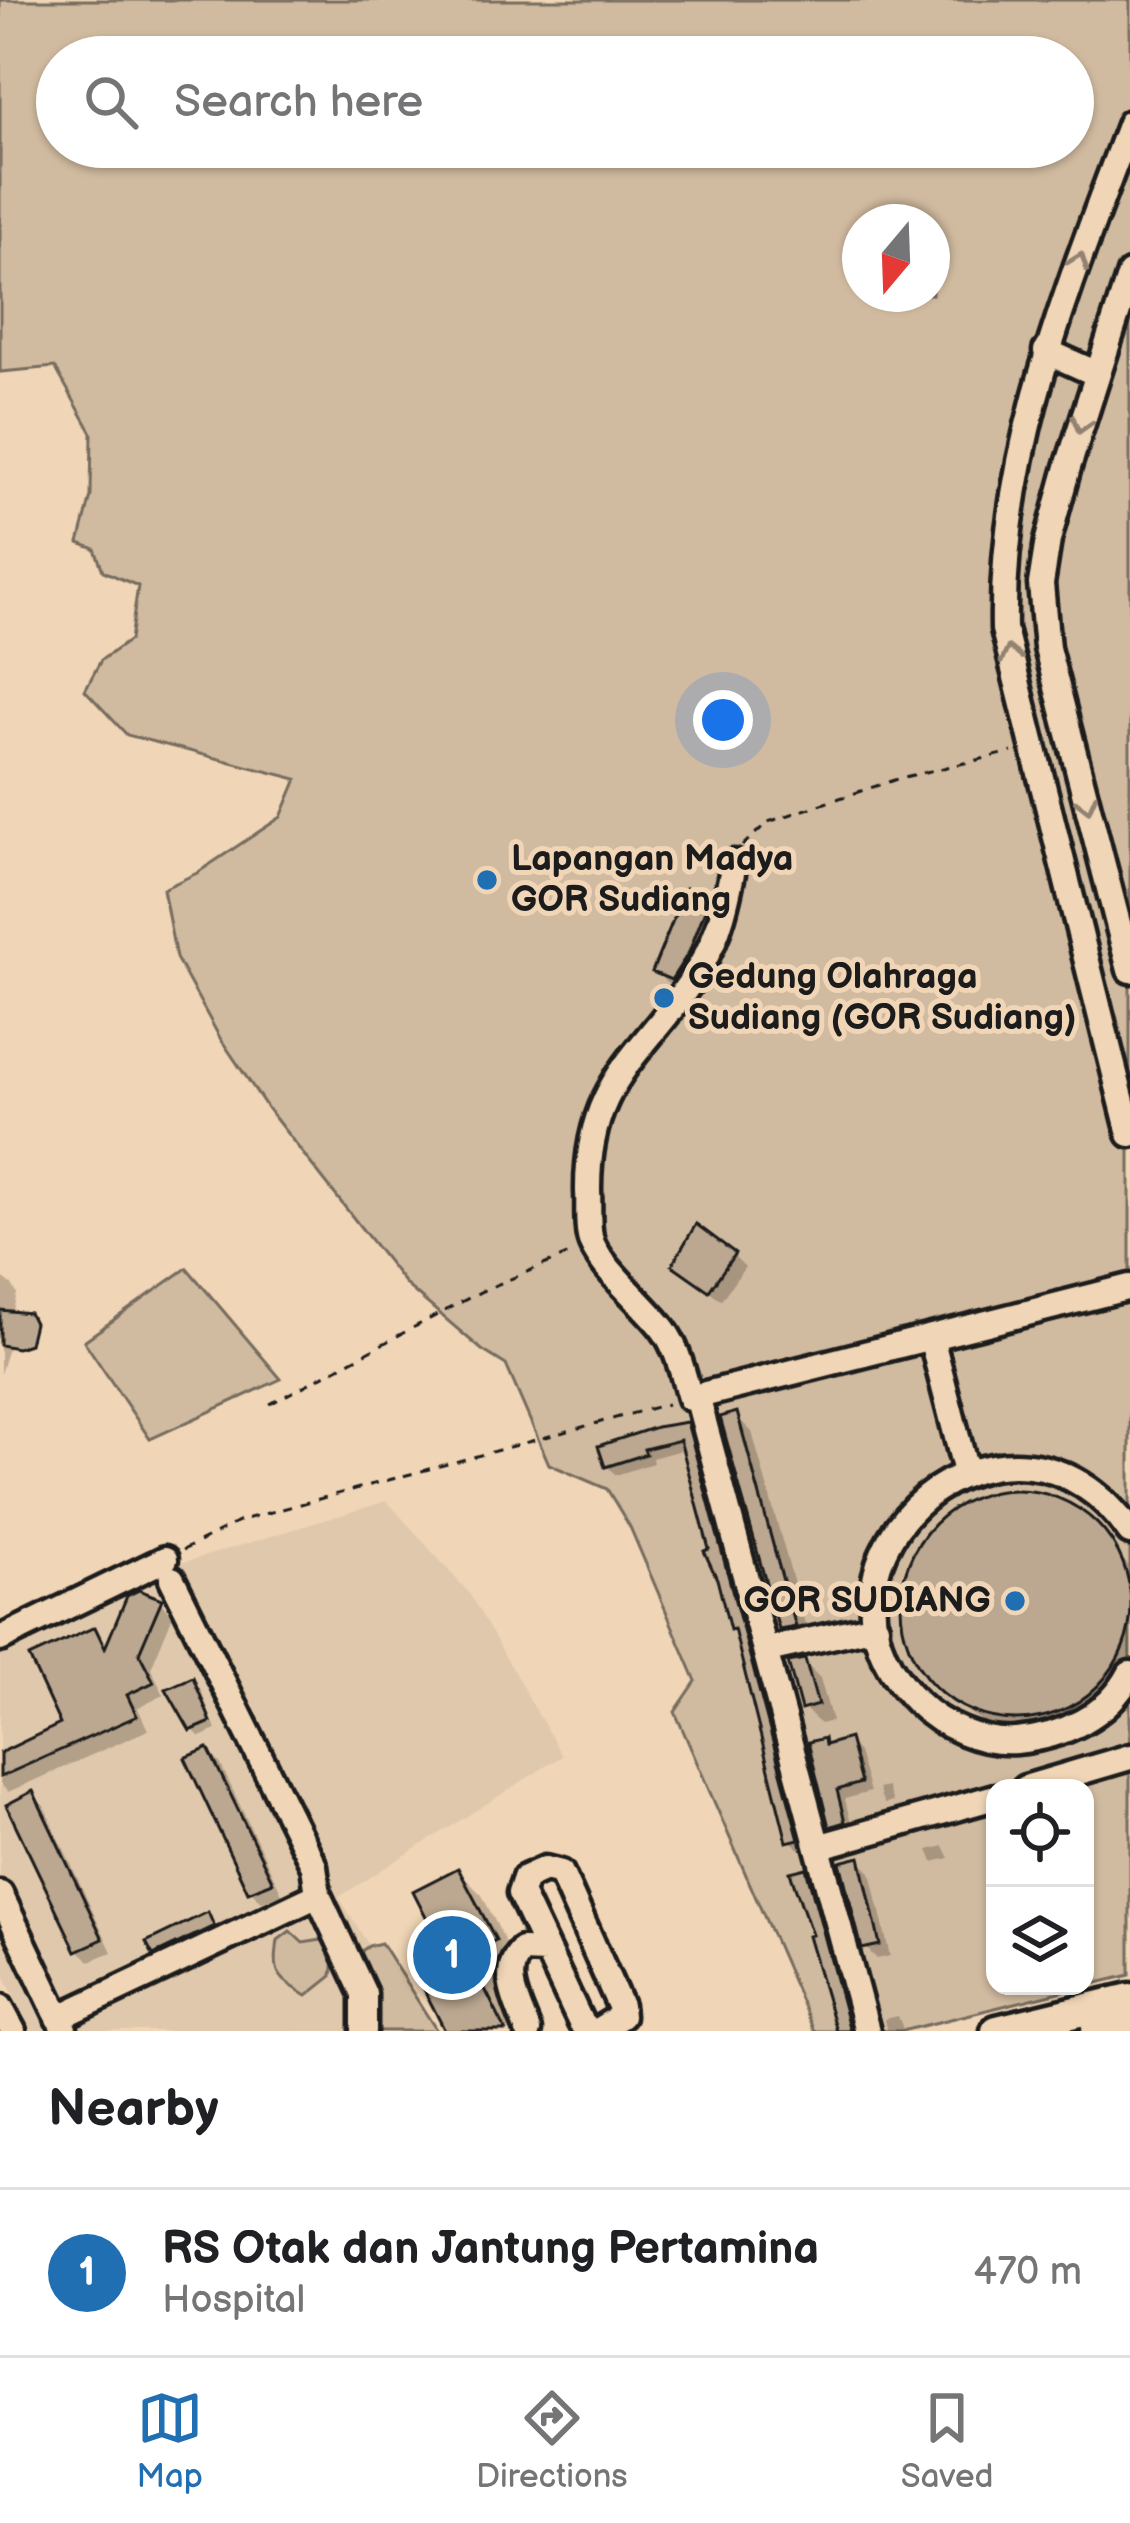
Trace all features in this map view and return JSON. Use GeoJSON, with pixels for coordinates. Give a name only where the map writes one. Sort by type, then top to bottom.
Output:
{"type":"FeatureCollection","features":[{"type":"Feature","properties":{"kind":"main road"},"geometry":{"type":"LineString","coordinates":[[997,2031],[1130,1999]]}},
{"type":"Feature","properties":{"kind":"main road"},"geometry":{"type":"LineString","coordinates":[[1097,2031],[1130,2024]]}},
{"type":"Feature","properties":{"kind":"street"},"geometry":{"type":"LineString","coordinates":[[1130,123],[1046,351],[1018,462],[1003,578],[1004,629],[1130,1134]]}},
{"type":"Feature","properties":{"kind":"street"},"geometry":{"type":"LineString","coordinates":[[1130,274],[1048,540],[1041,584],[1047,648],[1130,970]]}},
{"type":"Feature","properties":{"kind":"street"},"geometry":{"type":"LineString","coordinates":[[1046,351],[1097,374]]}},
{"type":"Feature","properties":{"kind":"street"},"geometry":{"type":"LineString","coordinates":[[697,1396],[665,1332],[592,1244],[588,1178],[591,1136],[600,1109],[626,1062],[670,1011],[704,961],[723,920],[734,863]]}},
{"type":"Feature","properties":{"kind":"street"},"geometry":{"type":"LineString","coordinates":[[600,1109],[608,1244],[662,1306],[692,1350],[697,1396],[867,2031]]}},
{"type":"Feature","properties":{"kind":"street"},"geometry":{"type":"LineString","coordinates":[[697,1396],[1130,1287]]}},
{"type":"Feature","properties":{"kind":"street"},"geometry":{"type":"LineString","coordinates":[[931,1337],[966,1472]]}},
{"type":"Feature","properties":{"kind":"street"},"geometry":{"type":"LineString","coordinates":[[1130,1532],[1104,1501],[1074,1480],[1039,1468],[1003,1465],[966,1472],[928,1492],[898,1523],[879,1561],[873,1604],[880,1646],[899,1684],[929,1715],[968,1735],[1010,1742],[1053,1736],[1092,1717],[1130,1674]]}},
{"type":"Feature","properties":{"kind":"street"},"geometry":{"type":"LineString","coordinates":[[0,1639],[169,1569],[314,1866],[318,1895],[364,1994],[364,2031]]}},
{"type":"Feature","properties":{"kind":"street"},"geometry":{"type":"LineString","coordinates":[[767,1650],[876,1625]]}},
{"type":"Feature","properties":{"kind":"street"},"geometry":{"type":"LineString","coordinates":[[1053,1736],[1062,1778]]}},
{"type":"Feature","properties":{"kind":"street"},"geometry":{"type":"LineString","coordinates":[[1058,1779],[1130,1757]]}},
{"type":"Feature","properties":{"kind":"street"},"geometry":{"type":"LineString","coordinates":[[820,1846],[986,1800]]}},
{"type":"Feature","properties":{"kind":"street"},"geometry":{"type":"LineString","coordinates":[[544,1869],[561,1873],[620,2006],[617,2022],[593,2031],[580,2023],[546,1951],[520,1893],[526,1878],[544,1869]]}},
{"type":"Feature","properties":{"kind":"street"},"geometry":{"type":"LineString","coordinates":[[0,1894],[62,2024],[318,1895]]}},
{"type":"Feature","properties":{"kind":"street"},"geometry":{"type":"LineString","coordinates":[[528,2031],[509,1976],[512,1960],[522,1950],[546,1951]]}},
{"type":"Feature","properties":{"kind":"street"},"geometry":{"type":"LineString","coordinates":[[0,2006],[13,2031]]}},
{"type":"Feature","properties":{"kind":"path"},"geometry":{"type":"LineString","coordinates":[[734,863],[746,839],[768,822],[900,778],[1032,748]]}},
{"type":"Feature","properties":{"kind":"path"},"geometry":{"type":"LineString","coordinates":[[270,1404],[482,1291],[592,1244]]}},
{"type":"Feature","properties":{"kind":"path"},"geometry":{"type":"LineString","coordinates":[[169,1569],[242,1520],[697,1396]]}},
{"type":"Feature","properties":{"kind":"shaded area","name":"Gedung Olahraga Sudiang (GOR Sudiang)"},"geometry":{"type":"Polygon","coordinates":[[[0,0],[1130,0],[1130,1975],[1094,1984],[1094,1779],[986,1779],[986,1995],[1048,1995],[902,2031],[814,2031],[675,1712],[696,1681],[630,1527],[607,1489],[549,1464],[506,1365],[406,1285],[268,1109],[220,1038],[176,958],[163,889],[197,873],[281,817],[297,779],[127,735],[85,690],[101,660],[130,640],[138,586],[103,571],[95,549],[79,543],[91,496],[92,433],[55,367],[0,372],[0,0]]]}},
{"type":"Feature","properties":{"kind":"shaded area"},"geometry":{"type":"Polygon","coordinates":[[[187,1268],[281,1379],[150,1439],[84,1341],[187,1268]]]}},
{"type":"Feature","properties":{"kind":"shaded area"},"geometry":{"type":"Polygon","coordinates":[[[387,1501],[469,1593],[562,1756],[339,1897],[422,2031],[31,2031],[0,1967],[0,1654],[182,1563],[387,1501]]]}},
{"type":"Feature","properties":{"kind":"shaded area"},"geometry":{"type":"Polygon","coordinates":[[[290,1931],[303,1943],[322,1940],[334,1959],[332,1976],[307,1996],[277,1969],[278,1940],[290,1931]]]}},
{"type":"Feature","properties":{"kind":"shaded area"},"geometry":{"type":"Polygon","coordinates":[[[381,1943],[437,2031],[364,2031],[348,1960],[381,1943]]]}},
{"type":"Feature","properties":{"kind":"building"},"geometry":{"type":"Polygon","coordinates":[[[686,888],[710,897],[689,952],[671,980],[652,972],[686,888]]]}},
{"type":"Feature","properties":{"kind":"building"},"geometry":{"type":"Polygon","coordinates":[[[696,1224],[735,1253],[709,1291],[672,1265],[696,1224]]]}},
{"type":"Feature","properties":{"kind":"building"},"geometry":{"type":"Polygon","coordinates":[[[0,1310],[29,1313],[34,1323],[29,1344],[0,1345],[0,1310]]]}},
{"type":"Feature","properties":{"kind":"building"},"geometry":{"type":"Polygon","coordinates":[[[737,1412],[796,1627],[779,1630],[720,1417],[737,1412]]]}},
{"type":"Feature","properties":{"kind":"building"},"geometry":{"type":"Polygon","coordinates":[[[687,1422],[799,1839],[787,1842],[734,1629],[730,1630],[704,1551],[709,1549],[680,1440],[644,1449],[646,1454],[605,1467],[598,1446],[687,1422]]]}},
{"type":"Feature","properties":{"kind":"building","name":"GOR SUDIANG"},"geometry":{"type":"Polygon","coordinates":[[[1016,1490],[1060,1498],[1098,1523],[1123,1561],[1131,1605],[1123,1649],[1098,1687],[1060,1712],[1016,1720],[972,1712],[934,1687],[909,1649],[901,1605],[909,1561],[934,1523],[972,1498],[1016,1490]]]}},
{"type":"Feature","properties":{"kind":"building"},"geometry":{"type":"Polygon","coordinates":[[[139,1590],[162,1599],[139,1653],[154,1682],[127,1695],[137,1716],[0,1777],[0,1753],[60,1724],[29,1657],[95,1627],[105,1648],[127,1596],[139,1590]]]}},
{"type":"Feature","properties":{"kind":"building"},"geometry":{"type":"Polygon","coordinates":[[[805,1659],[818,1705],[801,1710],[788,1662],[805,1659]]]}},
{"type":"Feature","properties":{"kind":"building"},"geometry":{"type":"Polygon","coordinates":[[[193,1677],[211,1722],[190,1731],[166,1689],[193,1677]]]}},
{"type":"Feature","properties":{"kind":"building"},"geometry":{"type":"Polygon","coordinates":[[[824,1738],[825,1745],[849,1738],[861,1783],[837,1790],[845,1822],[829,1827],[808,1742],[824,1738]]]}},
{"type":"Feature","properties":{"kind":"building"},"geometry":{"type":"Polygon","coordinates":[[[208,1748],[273,1882],[248,1892],[185,1758],[208,1748]]]}},
{"type":"Feature","properties":{"kind":"building"},"geometry":{"type":"Polygon","coordinates":[[[33,1791],[103,1939],[76,1951],[6,1805],[33,1791]]]}},
{"type":"Feature","properties":{"kind":"building"},"geometry":{"type":"Polygon","coordinates":[[[860,1857],[880,1945],[862,1949],[840,1862],[860,1857]]]}},
{"type":"Feature","properties":{"kind":"building"},"geometry":{"type":"Polygon","coordinates":[[[458,1868],[496,1940],[478,1949],[484,1961],[476,1971],[506,2031],[445,2031],[410,1962],[441,1946],[413,1891],[458,1868]]]}},
{"type":"Feature","properties":{"kind":"building"},"geometry":{"type":"Polygon","coordinates":[[[806,1868],[850,2031],[836,2031],[808,1936],[812,1935],[790,1872],[806,1868]]]}},
{"type":"Feature","properties":{"kind":"building"},"geometry":{"type":"Polygon","coordinates":[[[208,1912],[214,1926],[153,1955],[146,1942],[208,1912]]]}},
{"type":"Feature","properties":{"kind":"place","name":"Lapangan Madya GOR Sudiang"},"geometry":{"type":"Point","coordinates":[487,880]}},
{"type":"Feature","properties":{"kind":"place","name":"Gedung Olahraga Sudiang (GOR Sudiang)"},"geometry":{"type":"Point","coordinates":[664,998]}},
{"type":"Feature","properties":{"kind":"place","name":"GOR SUDIANG"},"geometry":{"type":"Point","coordinates":[1015,1601]}},
{"type":"Feature","properties":{"kind":"place","name":"RS Otak dan Jantung Pertamina"},"geometry":{"type":"Point","coordinates":[452,1955]}}]}
